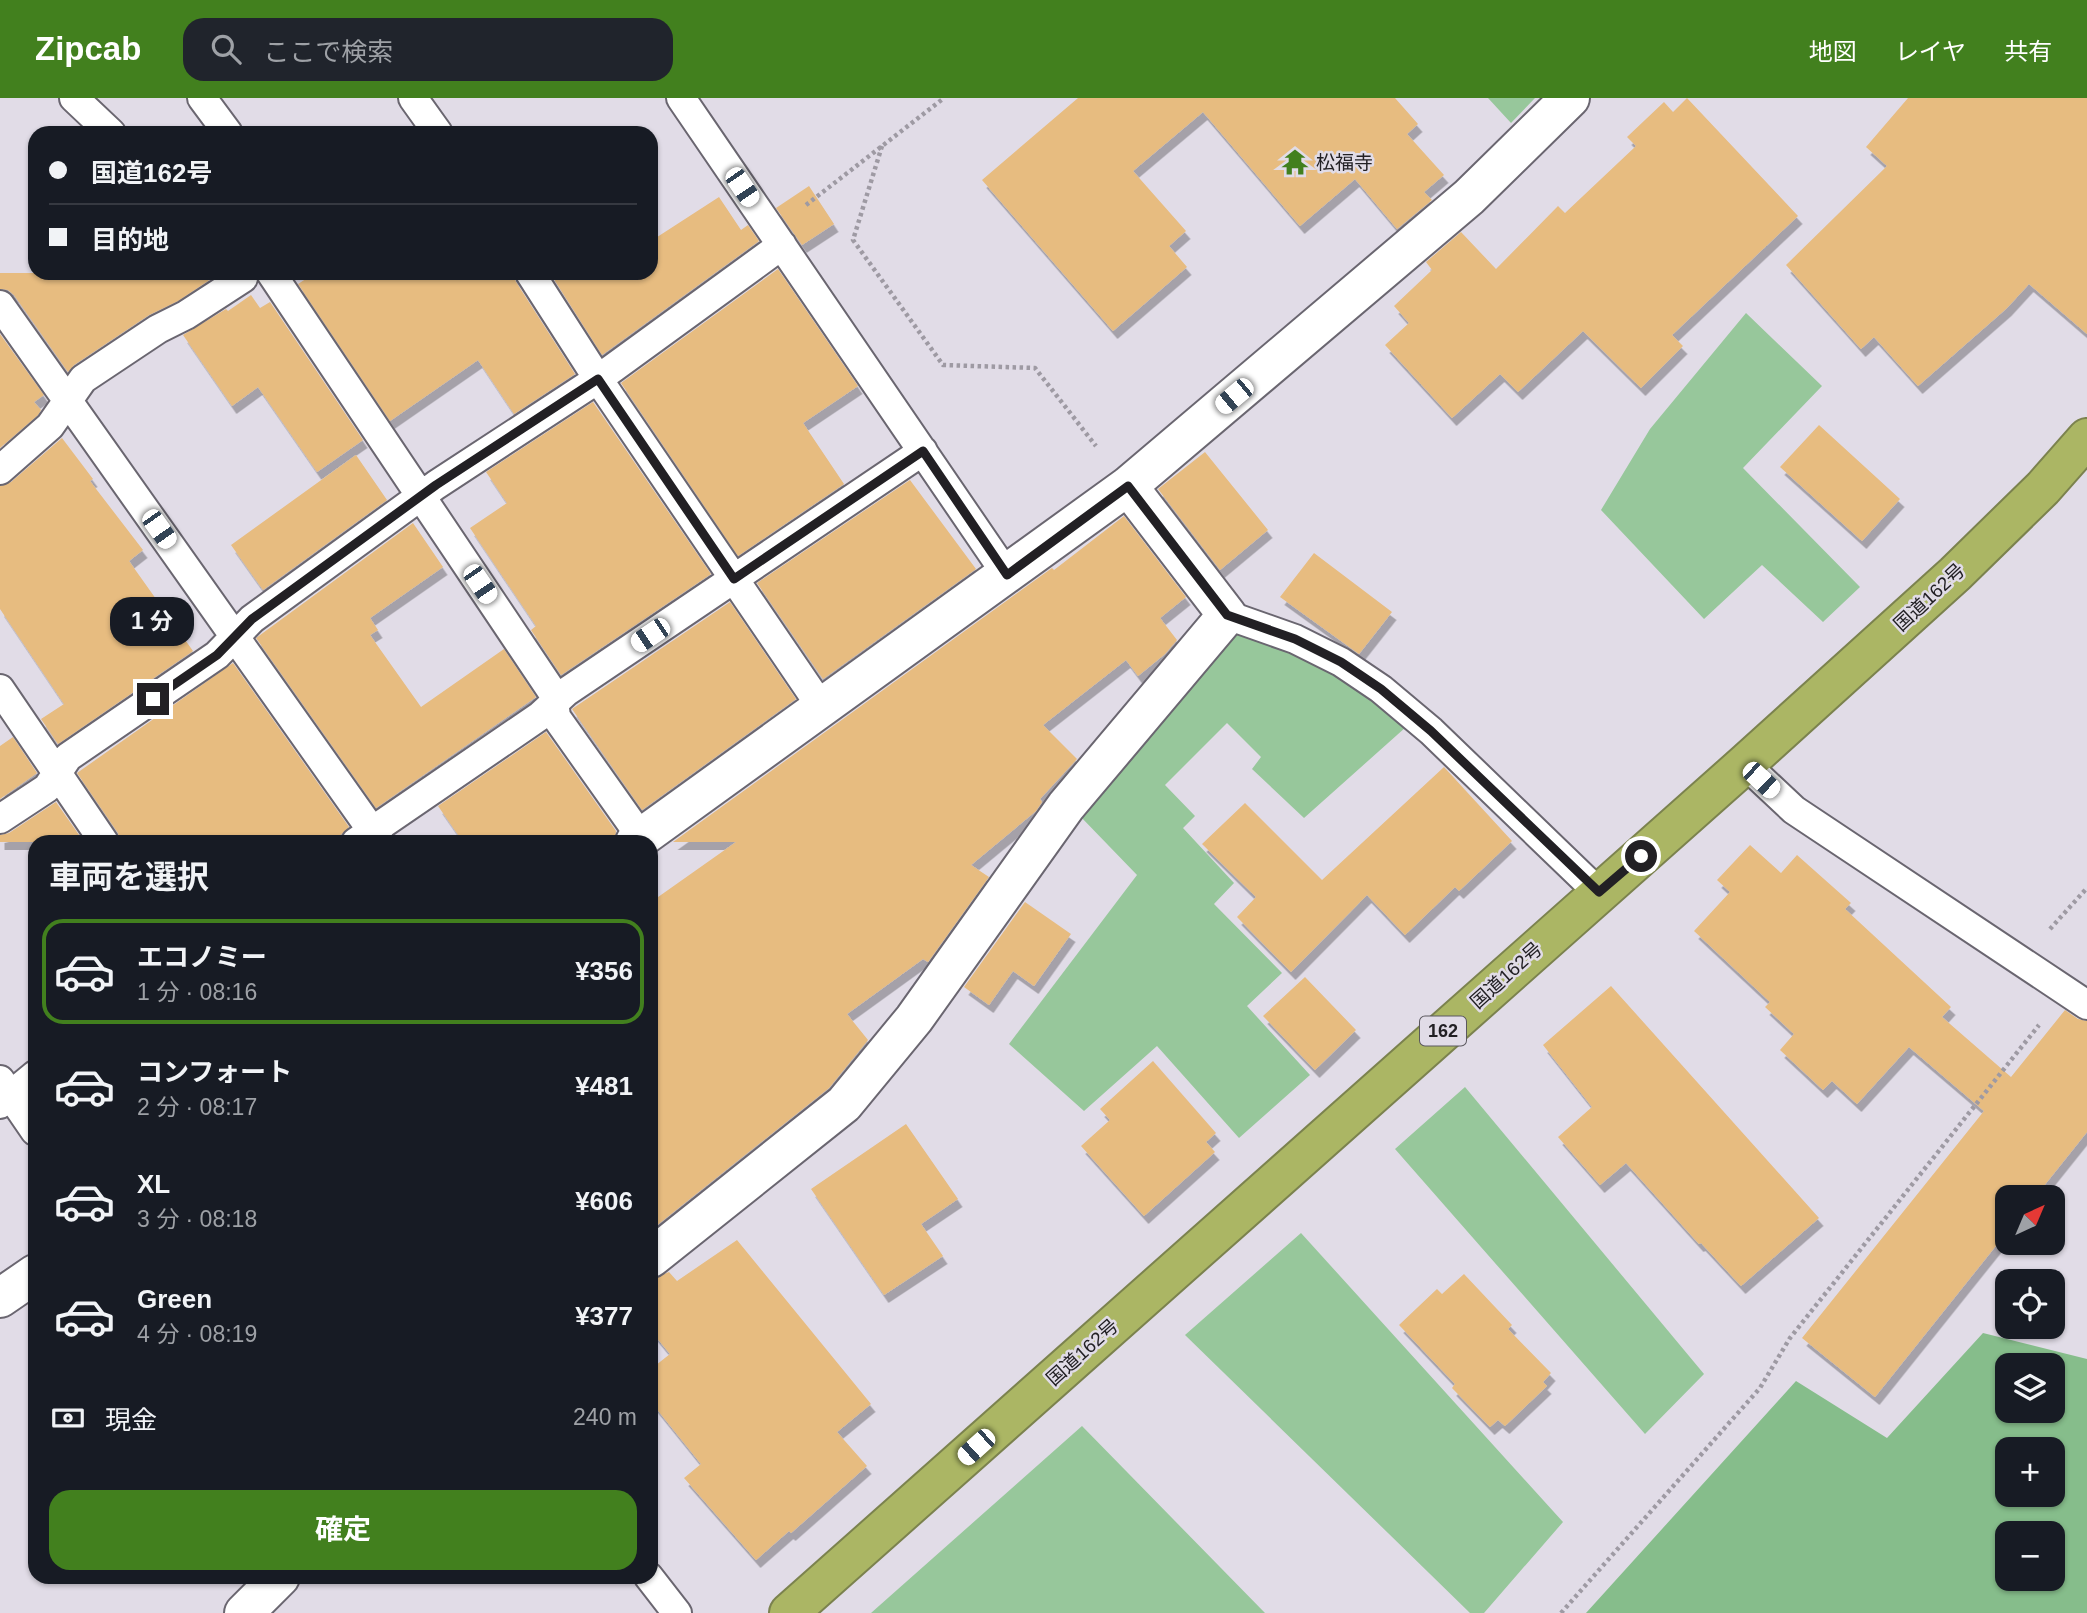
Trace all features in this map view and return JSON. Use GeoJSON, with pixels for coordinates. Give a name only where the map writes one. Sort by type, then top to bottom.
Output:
{"type":"FeatureCollection","features":[{"type":"Feature","properties":{"kind":"highway","name":"国道162号"},"geometry":{"type":"LineString","coordinates":[[789,1613],[1745,764],[1955,574],[2043,488],[2087,438]]}},
{"type":"Feature","properties":{"kind":"street"},"geometry":{"type":"LineString","coordinates":[[645,835],[1128,486],[1469,197],[1570,98]]}},
{"type":"Feature","properties":{"kind":"street"},"geometry":{"type":"LineString","coordinates":[[658,1252],[844,1104],[914,1019],[1066,806],[1227,615],[1128,486]]}},
{"type":"Feature","properties":{"kind":"street"},"geometry":{"type":"LineString","coordinates":[[0,1298],[28,1279]]}},
{"type":"Feature","properties":{"kind":"street"},"geometry":{"type":"LineString","coordinates":[[244,1613],[274,1584]]}},
{"type":"Feature","properties":{"kind":"lane"},"geometry":{"type":"LineString","coordinates":[[74,98],[104,126]]}},
{"type":"Feature","properties":{"kind":"lane"},"geometry":{"type":"LineString","coordinates":[[202,98],[223,126]]}},
{"type":"Feature","properties":{"kind":"lane"},"geometry":{"type":"LineString","coordinates":[[413,98],[433,126]]}},
{"type":"Feature","properties":{"kind":"lane"},"geometry":{"type":"LineString","coordinates":[[681,98],[1007,575]]}},
{"type":"Feature","properties":{"kind":"lane"},"geometry":{"type":"LineString","coordinates":[[0,818],[47,788],[68,757],[217,655],[252,619],[421,497],[598,379],[777,238]]}},
{"type":"Feature","properties":{"kind":"lane"},"geometry":{"type":"LineString","coordinates":[[0,470],[50,426],[83,379],[158,329],[245,280]]}},
{"type":"Feature","properties":{"kind":"lane"},"geometry":{"type":"LineString","coordinates":[[259,280],[421,497],[552,692],[556,717],[635,835]]}},
{"type":"Feature","properties":{"kind":"lane"},"geometry":{"type":"LineString","coordinates":[[534,280],[598,379],[821,708]]}},
{"type":"Feature","properties":{"kind":"lane"},"geometry":{"type":"LineString","coordinates":[[0,305],[235,636],[367,835]]}},
{"type":"Feature","properties":{"kind":"lane"},"geometry":{"type":"LineString","coordinates":[[373,835],[540,716],[554,702],[923,451]]}},
{"type":"Feature","properties":{"kind":"lane"},"geometry":{"type":"LineString","coordinates":[[1227,615],[1295,639],[1341,662],[1381,689],[1431,731],[1599,892]]}},
{"type":"Feature","properties":{"kind":"lane"},"geometry":{"type":"LineString","coordinates":[[0,689],[99,835]]}},
{"type":"Feature","properties":{"kind":"lane"},"geometry":{"type":"LineString","coordinates":[[1745,764],[1794,810],[2077,998]]}},
{"type":"Feature","properties":{"kind":"lane"},"geometry":{"type":"LineString","coordinates":[[28,1079],[4,1093],[28,1122]]}},
{"type":"Feature","properties":{"kind":"lane"},"geometry":{"type":"LineString","coordinates":[[654,1584],[677,1613]]}},
{"type":"Feature","properties":{"kind":"path"},"geometry":{"type":"LineString","coordinates":[[777,238],[881,146],[944,98]]}},
{"type":"Feature","properties":{"kind":"path"},"geometry":{"type":"LineString","coordinates":[[881,146],[853,240],[890,293],[943,365],[1035,368],[1128,486]]}},
{"type":"Feature","properties":{"kind":"path"},"geometry":{"type":"LineString","coordinates":[[2022,960],[2087,888]]}},
{"type":"Feature","properties":{"kind":"path"},"geometry":{"type":"LineString","coordinates":[[1561,1613],[1760,1388],[1790,1338],[2077,998]]}},
{"type":"Feature","properties":{"kind":"green space"},"geometry":{"type":"Polygon","coordinates":[[[1488,98],[1535,98],[1511,123],[1488,98]]]}},
{"type":"Feature","properties":{"kind":"green space"},"geometry":{"type":"Polygon","coordinates":[[[1746,313],[1822,386],[1743,468],[1860,587],[1823,622],[1762,565],[1704,619],[1601,510],[1650,429],[1746,313]]]}},
{"type":"Feature","properties":{"kind":"green space"},"geometry":{"type":"Polygon","coordinates":[[[1235,629],[1290,649],[1340,674],[1406,727],[1304,818],[1252,769],[1261,757],[1227,723],[1165,785],[1195,816],[1183,828],[1234,883],[1214,904],[1282,973],[1247,1006],[1310,1075],[1239,1138],[1157,1046],[1084,1111],[1009,1044],[1137,875],[1079,815],[1235,629]]]}},
{"type":"Feature","properties":{"kind":"green space"},"geometry":{"type":"Polygon","coordinates":[[[1465,1087],[1704,1374],[1645,1434],[1395,1149],[1465,1087]]]}},
{"type":"Feature","properties":{"kind":"green space"},"geometry":{"type":"Polygon","coordinates":[[[1301,1233],[1563,1522],[1484,1613],[1470,1613],[1185,1335],[1301,1233]]]}},
{"type":"Feature","properties":{"kind":"green space"},"geometry":{"type":"Polygon","coordinates":[[[1983,1333],[1995,1336],[1995,1339],[2007,1339],[2063,1353],[1995,1353],[1995,1423],[2065,1423],[2065,1354],[2087,1359],[2087,1613],[1586,1613],[1796,1381],[1887,1438],[1983,1333]]]}},
{"type":"Feature","properties":{"kind":"green space"},"geometry":{"type":"Polygon","coordinates":[[[1082,1426],[1265,1613],[871,1613],[1082,1426]]]}},
{"type":"Feature","properties":{"kind":"building"},"geometry":{"type":"Polygon","coordinates":[[[1078,98],[1395,98],[1418,124],[1407,134],[1444,175],[1424,192],[1432,200],[1397,229],[1355,179],[1300,226],[1203,112],[1133,171],[1186,231],[1169,246],[1187,267],[1113,331],[982,180],[1078,98]]]}},
{"type":"Feature","properties":{"kind":"building"},"geometry":{"type":"Polygon","coordinates":[[[1687,98],[1798,216],[1672,335],[1683,346],[1641,388],[1583,331],[1518,392],[1500,374],[1452,418],[1385,345],[1409,323],[1394,306],[1432,270],[1426,262],[1461,232],[1496,269],[1558,206],[1565,213],[1636,146],[1627,137],[1664,102],[1673,112],[1687,98]]]}},
{"type":"Feature","properties":{"kind":"building"},"geometry":{"type":"Polygon","coordinates":[[[1908,98],[2087,98],[2087,334],[2029,284],[2007,308],[1918,386],[1874,337],[1861,349],[1786,265],[1887,166],[1866,147],[1908,98]]]}},
{"type":"Feature","properties":{"kind":"building"},"geometry":{"type":"Polygon","coordinates":[[[809,186],[834,224],[802,245],[776,208],[809,186]]]}},
{"type":"Feature","properties":{"kind":"building"},"geometry":{"type":"Polygon","coordinates":[[[719,197],[741,230],[748,225],[759,241],[602,355],[554,280],[658,280],[658,236],[719,197]]]}},
{"type":"Feature","properties":{"kind":"building"},"geometry":{"type":"Polygon","coordinates":[[[778,269],[858,386],[803,423],[844,484],[738,556],[621,383],[778,269]]]}},
{"type":"Feature","properties":{"kind":"building"},"geometry":{"type":"Polygon","coordinates":[[[0,273],[28,273],[28,280],[210,280],[178,301],[149,315],[74,365],[68,372],[14,295],[8,290],[0,289],[0,273]]]}},
{"type":"Feature","properties":{"kind":"building"},"geometry":{"type":"Polygon","coordinates":[[[304,280],[515,280],[575,374],[514,414],[478,360],[390,421],[298,284],[304,280]]]}},
{"type":"Feature","properties":{"kind":"building"},"geometry":{"type":"Polygon","coordinates":[[[251,295],[260,308],[270,302],[363,440],[317,472],[258,387],[232,406],[183,335],[226,309],[228,311],[251,295]]]}},
{"type":"Feature","properties":{"kind":"building"},"geometry":{"type":"Polygon","coordinates":[[[0,334],[44,395],[34,402],[41,410],[38,415],[0,448],[0,334]]]}},
{"type":"Feature","properties":{"kind":"building"},"geometry":{"type":"Polygon","coordinates":[[[593,402],[711,574],[561,675],[531,630],[536,626],[470,528],[507,503],[486,472],[593,402]]]}},
{"type":"Feature","properties":{"kind":"building"},"geometry":{"type":"Polygon","coordinates":[[[1819,425],[1900,499],[1862,541],[1780,467],[1819,425]]]}},
{"type":"Feature","properties":{"kind":"building"},"geometry":{"type":"Polygon","coordinates":[[[62,438],[93,479],[90,481],[143,550],[129,561],[193,651],[58,744],[41,719],[64,704],[0,609],[0,486],[11,482],[62,438]]]}},
{"type":"Feature","properties":{"kind":"building"},"geometry":{"type":"Polygon","coordinates":[[[1205,452],[1268,530],[1220,570],[1158,489],[1205,452]]]}},
{"type":"Feature","properties":{"kind":"building"},"geometry":{"type":"Polygon","coordinates":[[[356,455],[387,500],[263,590],[231,545],[356,455]]]}},
{"type":"Feature","properties":{"kind":"building"},"geometry":{"type":"Polygon","coordinates":[[[910,480],[976,569],[823,679],[757,583],[910,480]]]}},
{"type":"Feature","properties":{"kind":"building"},"geometry":{"type":"Polygon","coordinates":[[[1124,516],[1186,597],[1160,618],[1177,640],[1165,654],[1138,676],[1126,660],[1043,725],[1077,759],[1040,799],[1042,802],[1036,811],[971,865],[989,877],[928,962],[923,959],[847,1014],[868,1040],[829,1088],[658,1224],[658,897],[736,842],[673,842],[1052,568],[1054,570],[1124,516]]]}},
{"type":"Feature","properties":{"kind":"building"},"geometry":{"type":"Polygon","coordinates":[[[413,523],[443,567],[370,618],[378,630],[370,635],[421,707],[504,649],[536,697],[376,808],[256,638],[413,523]]]}},
{"type":"Feature","properties":{"kind":"building"},"geometry":{"type":"Polygon","coordinates":[[[1314,553],[1392,612],[1359,654],[1280,597],[1314,553]]]}},
{"type":"Feature","properties":{"kind":"building"},"geometry":{"type":"Polygon","coordinates":[[[730,602],[796,699],[642,810],[572,709],[730,602]]]}},
{"type":"Feature","properties":{"kind":"building"},"geometry":{"type":"Polygon","coordinates":[[[233,663],[349,827],[340,835],[118,835],[77,773],[233,663]]]}},
{"type":"Feature","properties":{"kind":"building"},"geometry":{"type":"Polygon","coordinates":[[[546,732],[616,831],[615,835],[458,835],[438,806],[546,732]]]}},
{"type":"Feature","properties":{"kind":"building"},"geometry":{"type":"Polygon","coordinates":[[[13,737],[37,773],[0,799],[0,746],[13,737]]]}},
{"type":"Feature","properties":{"kind":"building"},"geometry":{"type":"Polygon","coordinates":[[[1444,767],[1512,841],[1459,891],[1455,887],[1405,935],[1367,895],[1291,972],[1237,917],[1256,897],[1202,844],[1245,803],[1322,880],[1444,767]]]}},
{"type":"Feature","properties":{"kind":"building"},"geometry":{"type":"Polygon","coordinates":[[[56,802],[79,835],[28,835],[28,842],[0,842],[0,835],[9,833],[56,802]]]}},
{"type":"Feature","properties":{"kind":"building"},"geometry":{"type":"Polygon","coordinates":[[[1750,845],[1781,873],[1797,855],[1851,903],[1845,909],[1951,1007],[1942,1017],[2011,1077],[2065,1010],[2078,1019],[2087,1021],[2087,1132],[2045,1185],[1995,1185],[1995,1247],[1875,1397],[1802,1338],[1984,1111],[1909,1047],[1857,1104],[1832,1081],[1823,1090],[1780,1050],[1794,1034],[1765,1007],[1770,1002],[1694,931],[1730,892],[1717,880],[1750,845]]]}},
{"type":"Feature","properties":{"kind":"building"},"geometry":{"type":"Polygon","coordinates":[[[1025,902],[1071,934],[1034,986],[1013,971],[989,1005],[964,987],[1025,902]]]}},
{"type":"Feature","properties":{"kind":"building"},"geometry":{"type":"Polygon","coordinates":[[[1305,977],[1356,1030],[1315,1070],[1263,1016],[1305,977]]]}},
{"type":"Feature","properties":{"kind":"building"},"geometry":{"type":"Polygon","coordinates":[[[1611,986],[1819,1218],[1741,1286],[1626,1163],[1600,1185],[1558,1137],[1592,1107],[1543,1045],[1611,986]]]}},
{"type":"Feature","properties":{"kind":"building"},"geometry":{"type":"Polygon","coordinates":[[[1153,1061],[1216,1133],[1206,1142],[1215,1152],[1144,1216],[1081,1146],[1110,1120],[1100,1109],[1153,1061]]]}},
{"type":"Feature","properties":{"kind":"building"},"geometry":{"type":"Polygon","coordinates":[[[906,1124],[958,1199],[921,1224],[943,1256],[884,1295],[811,1189],[906,1124]]]}},
{"type":"Feature","properties":{"kind":"building"},"geometry":{"type":"Polygon","coordinates":[[[737,1240],[871,1404],[837,1432],[867,1466],[756,1560],[684,1478],[701,1464],[658,1411],[658,1363],[670,1354],[658,1339],[658,1276],[669,1272],[677,1281],[737,1240]]]}},
{"type":"Feature","properties":{"kind":"building"},"geometry":{"type":"Polygon","coordinates":[[[1464,1274],[1512,1325],[1508,1329],[1551,1373],[1543,1382],[1547,1386],[1505,1426],[1498,1420],[1490,1427],[1452,1388],[1455,1384],[1399,1325],[1437,1289],[1442,1294],[1464,1274]]]}},
{"type":"Feature","properties":{"kind":"place","name":"松福寺"},"geometry":{"type":"Point","coordinates":[1295,162]}},
{"type":"Feature","properties":{"kind":"route"},"geometry":{"type":"LineString","coordinates":[[153,699],[217,655],[252,619],[436,485],[598,379],[734,579],[923,451],[1007,575],[1128,486],[1227,615],[1295,639],[1341,662],[1381,689],[1431,731],[1599,892],[1641,856]]}}]}
